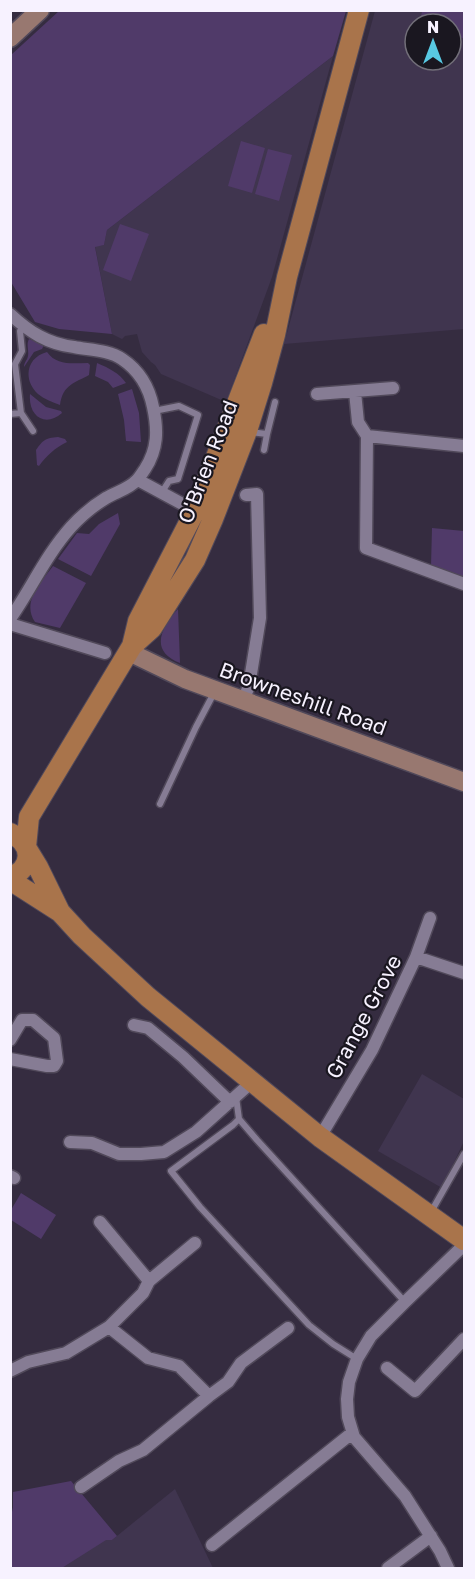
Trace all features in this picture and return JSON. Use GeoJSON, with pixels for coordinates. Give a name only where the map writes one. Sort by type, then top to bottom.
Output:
{"type":"FeatureCollection","features":[{"type":"Feature","properties":{"kind":"main road","name":"O'Brien Road"},"geometry":{"type":"LineString","coordinates":[[10,830],[29,817],[131,649],[152,628],[195,560],[213,519],[247,431],[275,334],[287,277],[359,10]]}},
{"type":"Feature","properties":{"kind":"main road","name":"O'Brien Road"},"geometry":{"type":"LineString","coordinates":[[131,649],[138,621],[195,511],[287,277]]}},
{"type":"Feature","properties":{"kind":"main road","name":"O'Brien Road"},"geometry":{"type":"LineString","coordinates":[[10,879],[19,873],[27,861],[29,817]]}},
{"type":"Feature","properties":{"kind":"main road"},"geometry":{"type":"LineString","coordinates":[[10,830],[18,836],[38,867],[60,912]]}},
{"type":"Feature","properties":{"kind":"main road"},"geometry":{"type":"LineString","coordinates":[[10,879],[60,912],[82,936],[148,997],[320,1137],[465,1240]]}},
{"type":"Feature","properties":{"kind":"street"},"geometry":{"type":"LineString","coordinates":[[10,38],[40,10]]}},
{"type":"Feature","properties":{"kind":"street"},"geometry":{"type":"LineString","coordinates":[[10,314],[24,328],[40,337],[61,345],[90,349],[120,357],[139,373],[146,384],[154,411],[156,436],[149,462],[138,480],[81,516],[46,559],[10,619]]}},
{"type":"Feature","properties":{"kind":"street"},"geometry":{"type":"LineString","coordinates":[[317,393],[393,388]]}},
{"type":"Feature","properties":{"kind":"street"},"geometry":{"type":"LineString","coordinates":[[355,392],[358,422],[367,436],[366,548],[465,584]]}},
{"type":"Feature","properties":{"kind":"street"},"geometry":{"type":"LineString","coordinates":[[367,436],[465,446]]}},
{"type":"Feature","properties":{"kind":"street"},"geometry":{"type":"LineString","coordinates":[[138,480],[213,519]]}},
{"type":"Feature","properties":{"kind":"street"},"geometry":{"type":"LineString","coordinates":[[243,701],[249,686],[260,618],[257,494],[246,495]]}},
{"type":"Feature","properties":{"kind":"street"},"geometry":{"type":"LineString","coordinates":[[10,624],[105,653]]}},
{"type":"Feature","properties":{"kind":"street","name":"Browneshill Road"},"geometry":{"type":"LineString","coordinates":[[131,649],[185,679],[215,691],[465,782]]}},
{"type":"Feature","properties":{"kind":"street"},"geometry":{"type":"LineString","coordinates":[[416,957],[430,918]]}},
{"type":"Feature","properties":{"kind":"street","name":"Grange Grove"},"geometry":{"type":"LineString","coordinates":[[320,1137],[372,1050],[416,957],[465,973]]}},
{"type":"Feature","properties":{"kind":"street"},"geometry":{"type":"LineString","coordinates":[[10,1040],[22,1020],[33,1020],[54,1038],[57,1061],[54,1066],[47,1066],[10,1059]]}},
{"type":"Feature","properties":{"kind":"street"},"geometry":{"type":"LineString","coordinates":[[134,1025],[148,1028],[233,1099]]}},
{"type":"Feature","properties":{"kind":"street"},"geometry":{"type":"LineString","coordinates":[[70,1142],[92,1143],[119,1154],[164,1152],[196,1132],[253,1081]]}},
{"type":"Feature","properties":{"kind":"street"},"geometry":{"type":"LineString","coordinates":[[100,1222],[149,1281]]}},
{"type":"Feature","properties":{"kind":"street"},"geometry":{"type":"LineString","coordinates":[[10,1371],[28,1362],[66,1353],[109,1327],[143,1293],[149,1281],[195,1243]]}},
{"type":"Feature","properties":{"kind":"street"},"geometry":{"type":"LineString","coordinates":[[448,1569],[440,1551],[405,1496],[352,1434],[347,1399],[349,1382],[357,1359],[371,1336],[465,1245]]}},
{"type":"Feature","properties":{"kind":"street"},"geometry":{"type":"LineString","coordinates":[[109,1327],[148,1358],[179,1366],[209,1396]]}},
{"type":"Feature","properties":{"kind":"street"},"geometry":{"type":"LineString","coordinates":[[81,1487],[119,1461],[142,1450],[228,1382],[241,1364],[288,1328]]}},
{"type":"Feature","properties":{"kind":"street"},"geometry":{"type":"LineString","coordinates":[[387,1368],[415,1391],[465,1339]]}},
{"type":"Feature","properties":{"kind":"street"},"geometry":{"type":"LineString","coordinates":[[212,1545],[352,1434]]}},
{"type":"Feature","properties":{"kind":"street"},"geometry":{"type":"LineString","coordinates":[[388,1569],[431,1536]]}},
{"type":"Feature","properties":{"kind":"lane"},"geometry":{"type":"LineString","coordinates":[[24,328],[20,332],[22,351],[13,365],[21,413],[33,431]]}},
{"type":"Feature","properties":{"kind":"lane"},"geometry":{"type":"LineString","coordinates":[[264,450],[275,402]]}},
{"type":"Feature","properties":{"kind":"lane"},"geometry":{"type":"LineString","coordinates":[[154,411],[179,406],[198,415],[178,479],[169,481],[161,493]]}},
{"type":"Feature","properties":{"kind":"lane"},"geometry":{"type":"LineString","coordinates":[[10,414],[21,413]]}},
{"type":"Feature","properties":{"kind":"lane"},"geometry":{"type":"LineString","coordinates":[[247,431],[267,434]]}},
{"type":"Feature","properties":{"kind":"lane"},"geometry":{"type":"LineString","coordinates":[[160,804],[215,691]]}},
{"type":"Feature","properties":{"kind":"lane"},"geometry":{"type":"LineString","coordinates":[[233,1099],[239,1119],[405,1302]]}},
{"type":"Feature","properties":{"kind":"lane"},"geometry":{"type":"LineString","coordinates":[[239,1119],[171,1171],[200,1207],[309,1325],[357,1359]]}},
{"type":"Feature","properties":{"kind":"lane"},"geometry":{"type":"LineString","coordinates":[[429,1215],[465,1154]]}},
{"type":"Feature","properties":{"kind":"shaded area"},"geometry":{"type":"Polygon","coordinates":[[[59,11],[346,11],[333,56],[107,230],[104,245],[95,247],[112,334],[59,329],[35,322],[11,282],[11,55],[59,11]]]}},
{"type":"Feature","properties":{"kind":"shaded area"},"geometry":{"type":"Polygon","coordinates":[[[375,11],[464,11],[464,329],[284,344],[375,11]]]}},
{"type":"Feature","properties":{"kind":"shaded area"},"geometry":{"type":"Polygon","coordinates":[[[464,11],[464,38],[463,12],[422,12],[464,11]]]}},
{"type":"Feature","properties":{"kind":"shaded area"},"geometry":{"type":"Polygon","coordinates":[[[333,56],[272,277],[226,402],[161,374],[142,352],[137,334],[125,336],[122,339],[112,334],[95,246],[104,245],[107,230],[333,56]]]}},
{"type":"Feature","properties":{"kind":"shaded area"},"geometry":{"type":"Polygon","coordinates":[[[241,141],[265,148],[252,193],[228,186],[241,141]]]}},
{"type":"Feature","properties":{"kind":"shaded area"},"geometry":{"type":"Polygon","coordinates":[[[268,149],[292,155],[279,201],[255,194],[268,149]]]}},
{"type":"Feature","properties":{"kind":"shaded area"},"geometry":{"type":"Polygon","coordinates":[[[120,224],[149,234],[131,281],[103,270],[120,224]]]}},
{"type":"Feature","properties":{"kind":"shaded area"},"geometry":{"type":"Polygon","coordinates":[[[29,339],[44,345],[42,349],[34,352],[24,367],[28,356],[29,339]]]}},
{"type":"Feature","properties":{"kind":"shaded area"},"geometry":{"type":"Polygon","coordinates":[[[47,352],[60,362],[90,365],[89,375],[67,388],[60,405],[38,394],[30,382],[31,364],[47,352]]]}},
{"type":"Feature","properties":{"kind":"shaded area"},"geometry":{"type":"Polygon","coordinates":[[[97,363],[113,371],[126,383],[113,388],[108,382],[95,376],[97,363]]]}},
{"type":"Feature","properties":{"kind":"shaded area"},"geometry":{"type":"Polygon","coordinates":[[[132,389],[139,413],[141,442],[126,441],[118,394],[132,389]]]}},
{"type":"Feature","properties":{"kind":"shaded area"},"geometry":{"type":"Polygon","coordinates":[[[30,394],[46,407],[62,413],[50,419],[39,417],[32,408],[30,394]]]}},
{"type":"Feature","properties":{"kind":"shaded area"},"geometry":{"type":"Polygon","coordinates":[[[58,437],[67,442],[51,452],[39,466],[37,465],[36,450],[38,447],[47,439],[58,437]]]}},
{"type":"Feature","properties":{"kind":"shaded area"},"geometry":{"type":"Polygon","coordinates":[[[118,513],[120,524],[91,576],[58,559],[77,533],[89,534],[99,524],[118,513]]]}},
{"type":"Feature","properties":{"kind":"shaded area"},"geometry":{"type":"Polygon","coordinates":[[[432,528],[464,531],[464,578],[431,566],[432,528]]]}},
{"type":"Feature","properties":{"kind":"shaded area"},"geometry":{"type":"Polygon","coordinates":[[[53,566],[86,583],[60,628],[35,622],[30,607],[35,592],[53,566]]]}},
{"type":"Feature","properties":{"kind":"shaded area"},"geometry":{"type":"Polygon","coordinates":[[[178,609],[180,663],[170,658],[161,646],[163,631],[178,609]]]}},
{"type":"Feature","properties":{"kind":"shaded area"},"geometry":{"type":"Polygon","coordinates":[[[422,1074],[464,1099],[464,1141],[442,1188],[378,1151],[422,1074]]]}},
{"type":"Feature","properties":{"kind":"shaded area"},"geometry":{"type":"Polygon","coordinates":[[[21,1193],[56,1215],[41,1239],[11,1220],[11,1210],[21,1193]]]}},
{"type":"Feature","properties":{"kind":"shaded area"},"geometry":{"type":"Polygon","coordinates":[[[71,1481],[117,1536],[112,1540],[106,1540],[62,1568],[11,1568],[10,1522],[13,1492],[71,1481]]]}},
{"type":"Feature","properties":{"kind":"shaded area"},"geometry":{"type":"Polygon","coordinates":[[[175,1489],[213,1568],[62,1568],[106,1539],[112,1540],[175,1489]]]}}]}
